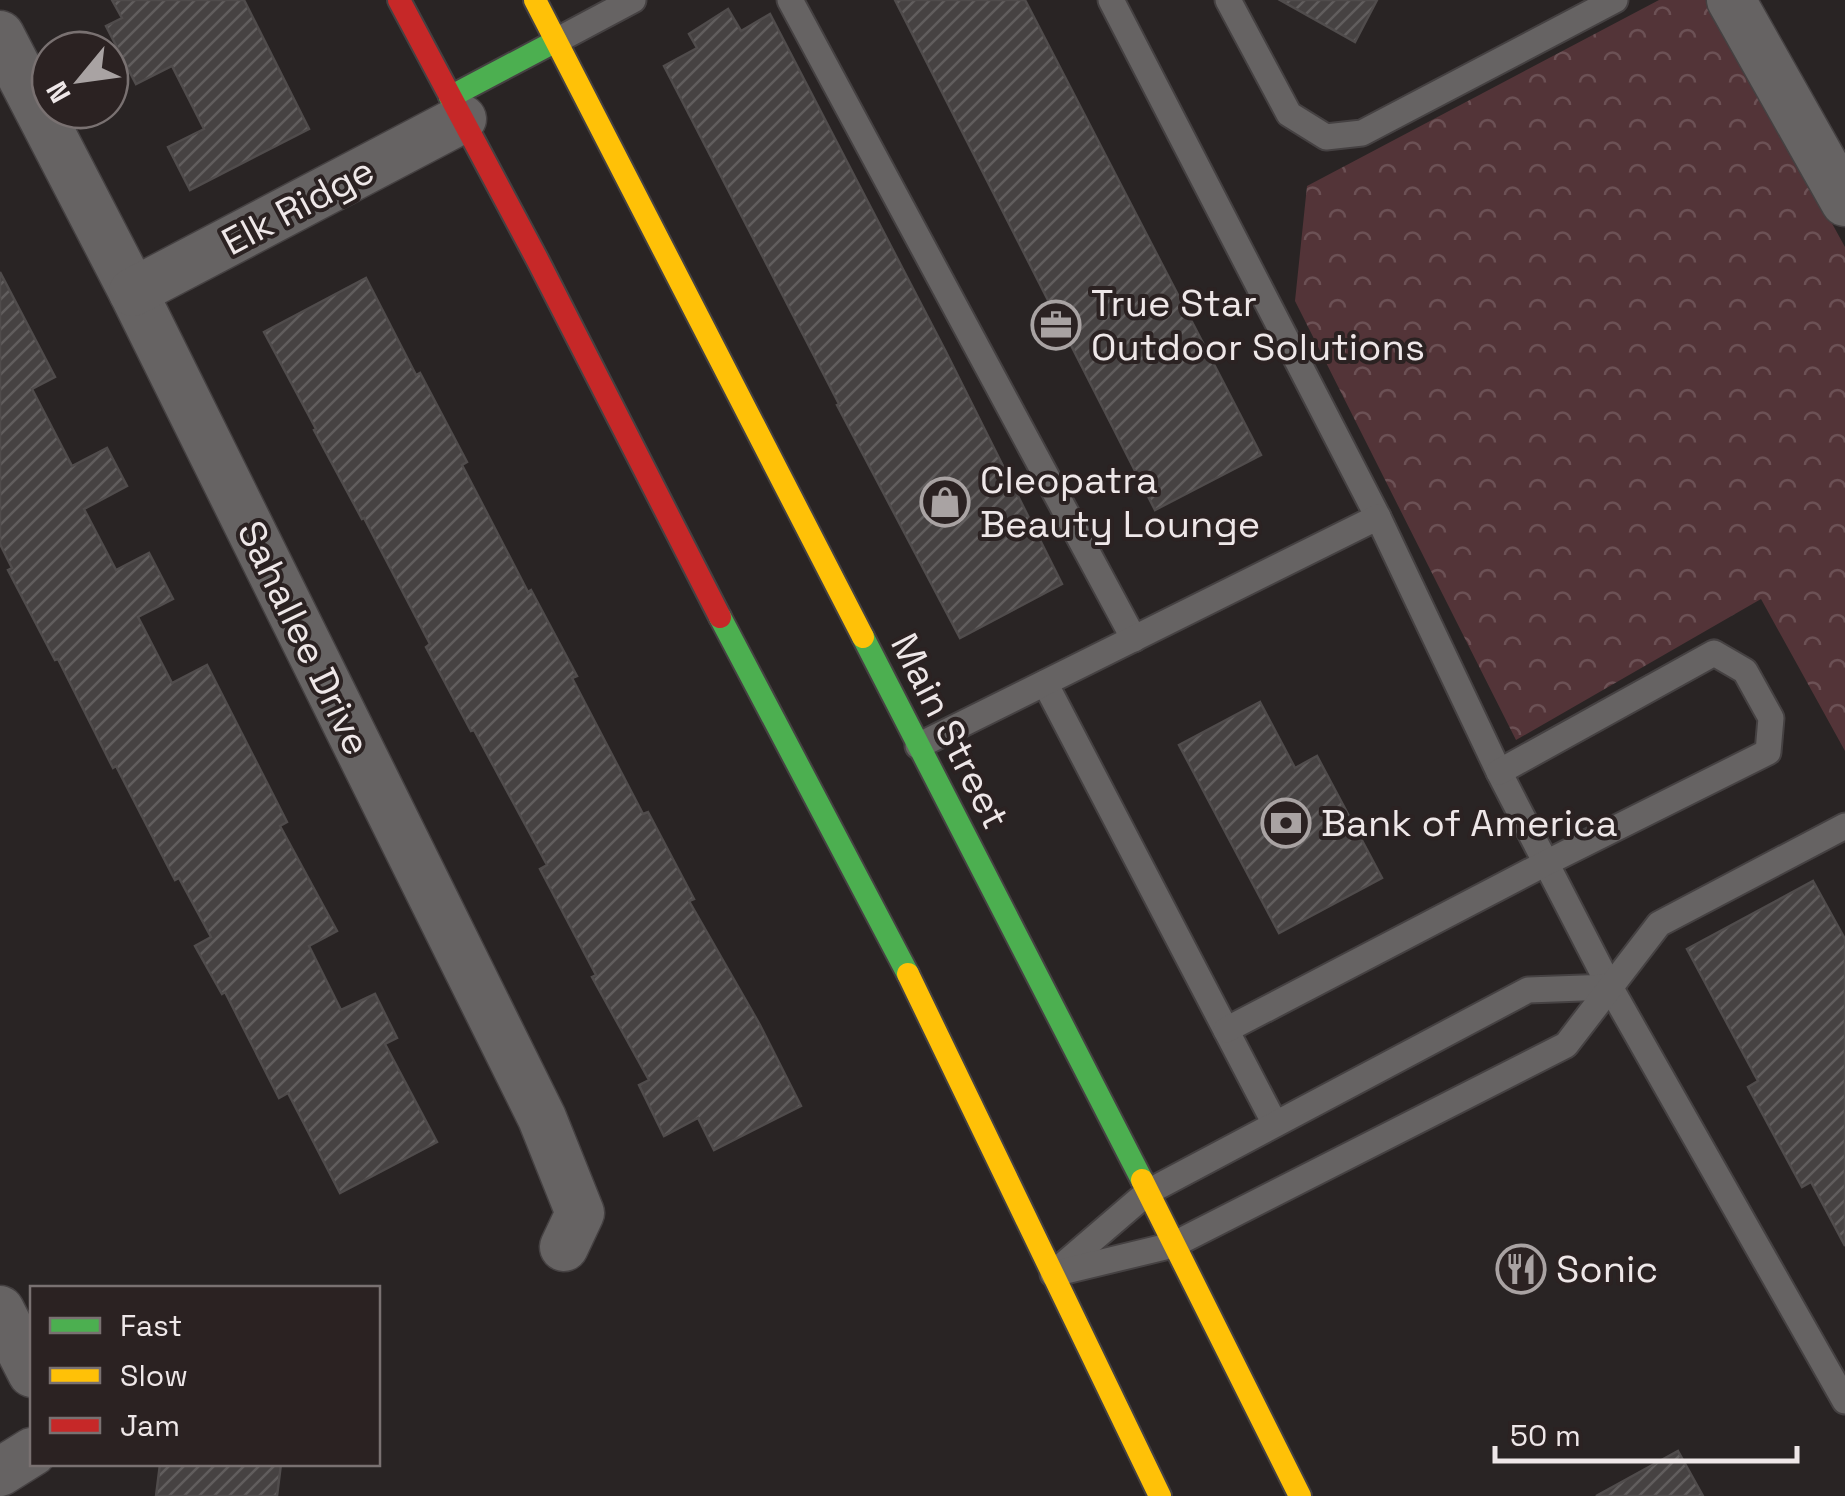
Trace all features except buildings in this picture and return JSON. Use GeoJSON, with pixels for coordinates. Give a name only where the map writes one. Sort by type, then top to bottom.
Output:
{"type":"FeatureCollection","features":[{"type":"Feature","properties":{"kind":"main road"},"geometry":{"type":"LineString","coordinates":[[399,0],[918,992],[1160,1496]]}},
{"type":"Feature","properties":{"kind":"main road","name":"Main Street"},"geometry":{"type":"LineString","coordinates":[[535,0],[1148,1192],[1300,1496]]}},
{"type":"Feature","properties":{"kind":"main road"},"geometry":{"type":"LineString","coordinates":[[456,108],[556,41]]}},
{"type":"Feature","properties":{"kind":"street"},"geometry":{"type":"LineString","coordinates":[[1730,0],[1845,202]]}},
{"type":"Feature","properties":{"kind":"street","name":"Sahallee Drive"},"geometry":{"type":"LineString","coordinates":[[3,48],[133,292],[542,1118],[580,1213],[564,1247]]}},
{"type":"Feature","properties":{"kind":"street","name":"Elk Ridge"},"geometry":{"type":"LineString","coordinates":[[133,292],[456,108]]}},
{"type":"Feature","properties":{"kind":"street"},"geometry":{"type":"LineString","coordinates":[[0,1310],[30,1370]]}},
{"type":"Feature","properties":{"kind":"street"},"geometry":{"type":"LineString","coordinates":[[0,1472],[30,1453]]}},
{"type":"Feature","properties":{"kind":"lane"},"geometry":{"type":"LineString","coordinates":[[556,41],[633,0]]}},
{"type":"Feature","properties":{"kind":"lane"},"geometry":{"type":"LineString","coordinates":[[790,0],[1134,639]]}},
{"type":"Feature","properties":{"kind":"lane"},"geometry":{"type":"LineString","coordinates":[[1111,0],[1378,517],[1499,772],[1610,987],[1845,1401]]}},
{"type":"Feature","properties":{"kind":"lane"},"geometry":{"type":"LineString","coordinates":[[1228,0],[1289,114],[1326,136],[1362,134],[1615,0]]}},
{"type":"Feature","properties":{"kind":"lane"},"geometry":{"type":"LineString","coordinates":[[918,746],[1378,517]]}},
{"type":"Feature","properties":{"kind":"lane"},"geometry":{"type":"LineString","coordinates":[[1226,1030],[1768,752],[1771,718],[1745,671],[1714,653],[1499,772]]}},
{"type":"Feature","properties":{"kind":"lane"},"geometry":{"type":"LineString","coordinates":[[1045,683],[1275,1124]]}},
{"type":"Feature","properties":{"kind":"lane"},"geometry":{"type":"LineString","coordinates":[[1053,1274],[1174,1245],[1566,1046],[1659,924],[1845,826]]}},
{"type":"Feature","properties":{"kind":"lane"},"geometry":{"type":"LineString","coordinates":[[1053,1274],[1148,1192],[1528,990],[1610,987]]}},
{"type":"Feature","properties":{"kind":"green space"},"geometry":{"type":"Polygon","coordinates":[[[1659,0],[1709,0],[1845,247],[1845,751],[1761,599],[1516,740],[1295,301],[1307,186],[1659,0]]]}},
{"type":"Feature","properties":{"kind":"traffic: fast"},"geometry":{"type":"LineString","coordinates":[[450,97],[556,41]]}},
{"type":"Feature","properties":{"kind":"traffic: fast"},"geometry":{"type":"LineString","coordinates":[[720,617],[908,974]]}},
{"type":"Feature","properties":{"kind":"traffic: fast"},"geometry":{"type":"LineString","coordinates":[[863,637],[1142,1180]]}},
{"type":"Feature","properties":{"kind":"traffic: slow"},"geometry":{"type":"LineString","coordinates":[[535,0],[863,637]]}},
{"type":"Feature","properties":{"kind":"traffic: slow"},"geometry":{"type":"LineString","coordinates":[[908,974],[1160,1496]]}},
{"type":"Feature","properties":{"kind":"traffic: slow"},"geometry":{"type":"LineString","coordinates":[[1142,1180],[1300,1496]]}},
{"type":"Feature","properties":{"kind":"traffic: jam"},"geometry":{"type":"LineString","coordinates":[[399,0],[720,617]]}},
{"type":"Feature","properties":{"kind":"place","name":"True Star Outdoor Solutions"},"geometry":{"type":"Point","coordinates":[1056,325]}},
{"type":"Feature","properties":{"kind":"place","name":"Cleopatra Beauty Lounge"},"geometry":{"type":"Point","coordinates":[945,502]}},
{"type":"Feature","properties":{"kind":"place","name":"Bank of America"},"geometry":{"type":"Point","coordinates":[1286,823]}},
{"type":"Feature","properties":{"kind":"place","name":"Sonic"},"geometry":{"type":"Point","coordinates":[1521,1269]}}]}
